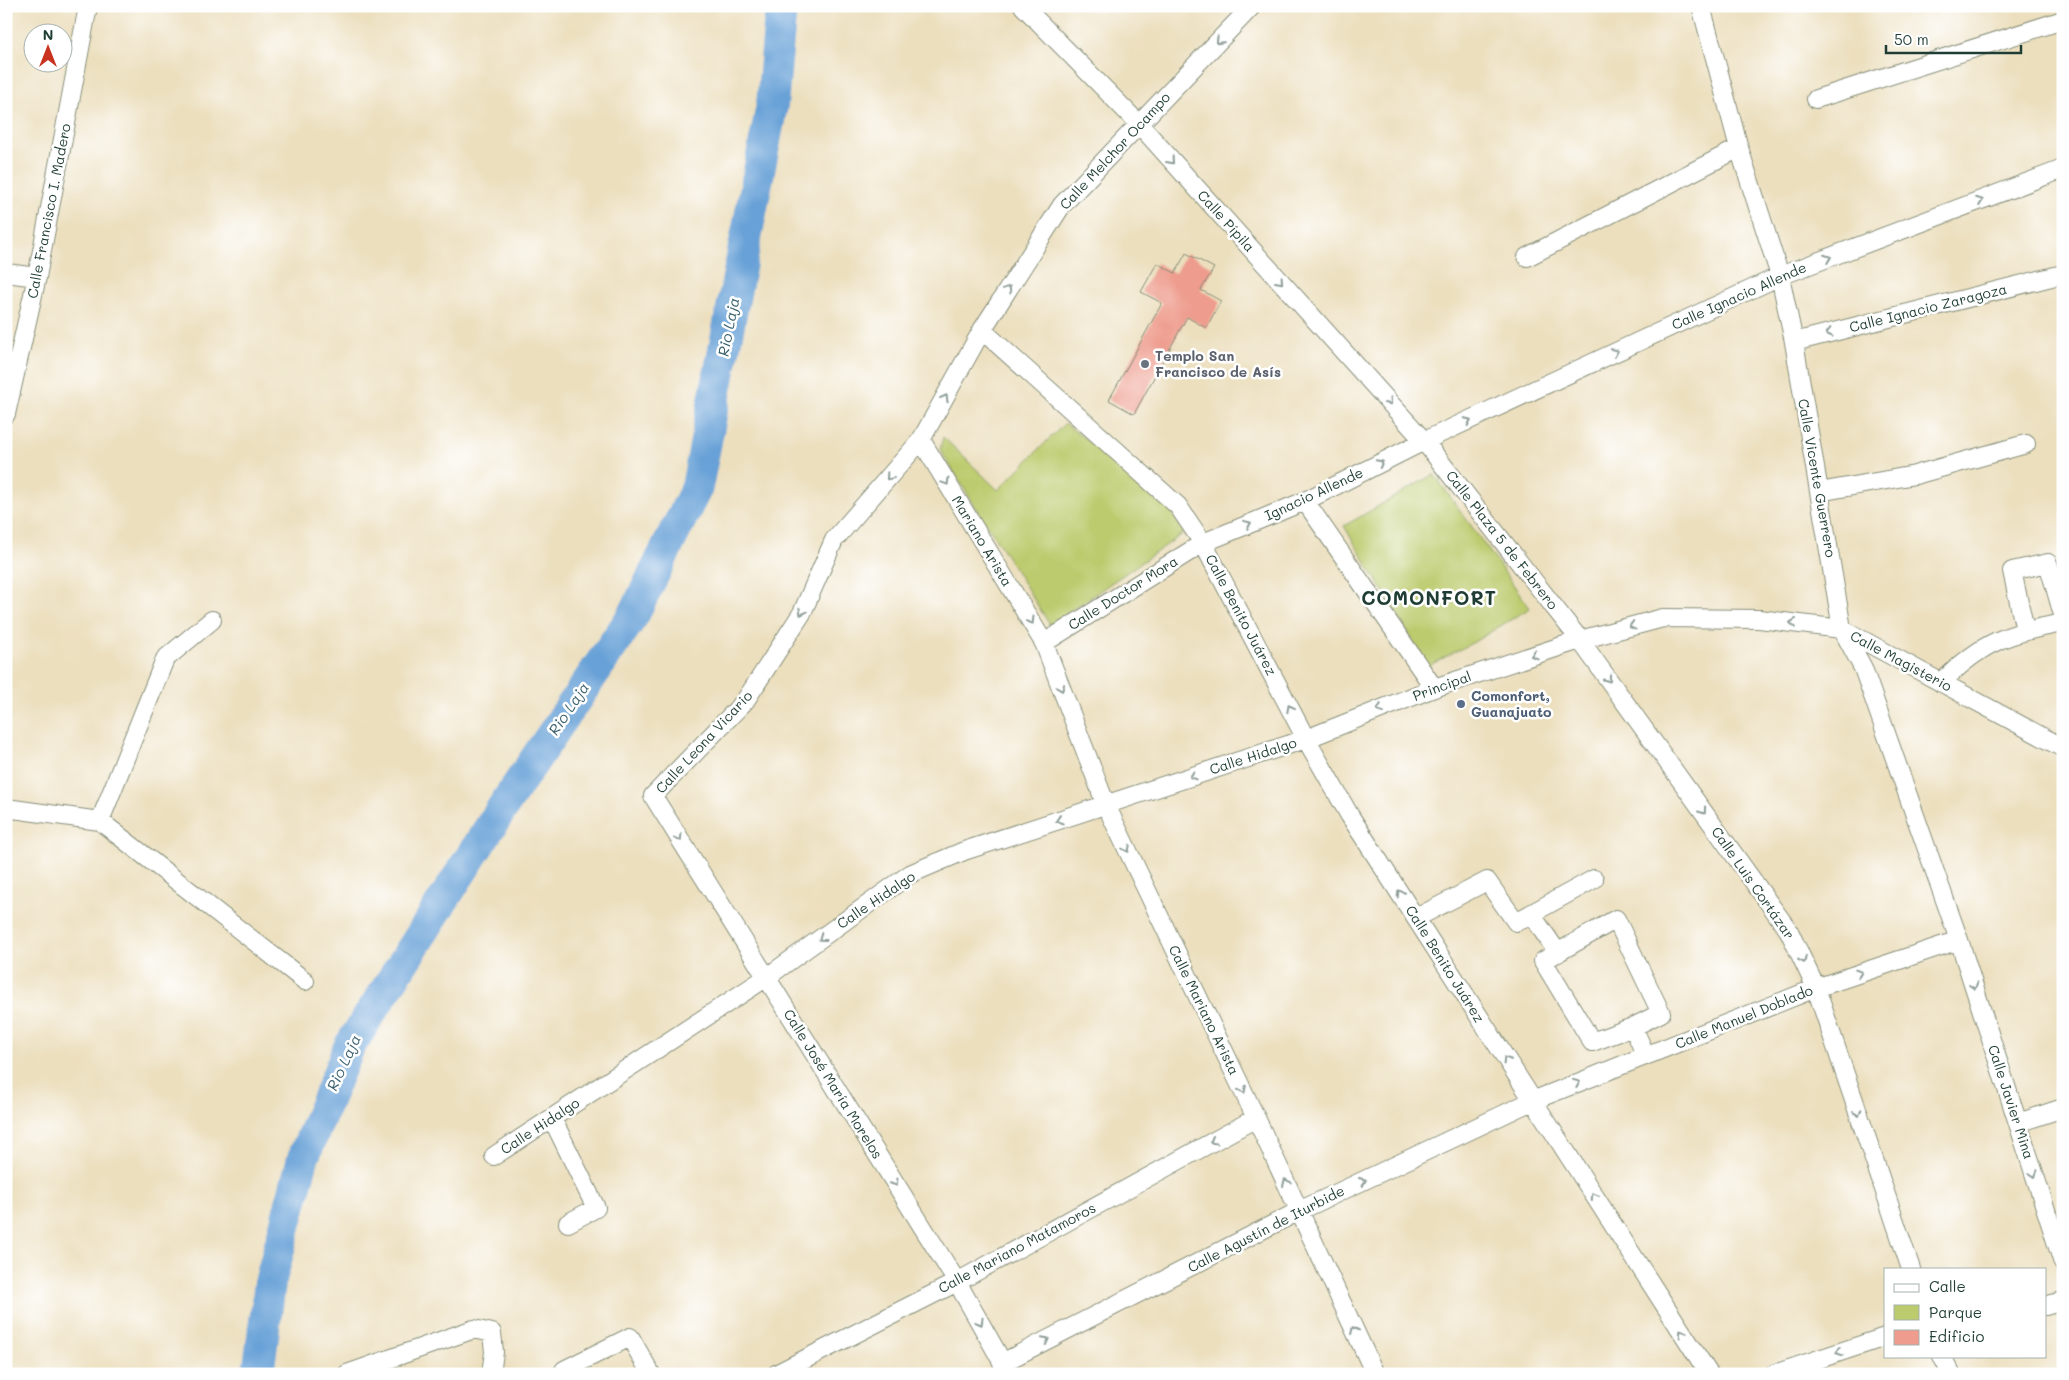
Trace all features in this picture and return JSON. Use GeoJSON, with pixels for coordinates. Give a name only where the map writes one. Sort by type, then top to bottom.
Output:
{"type":"FeatureCollection","features":[{"type":"Feature","properties":{"kind":"street","name":"Calle Francisco I. Madero"},"geometry":{"type":"LineString","coordinates":[[6,414],[37,277],[88,6]]}},
{"type":"Feature","properties":{"kind":"street","name":"Calle Pípila"},"geometry":{"type":"LineString","coordinates":[[1023,6],[1138,124],[1424,441]]}},
{"type":"Feature","properties":{"kind":"street","name":"Calle Melchor Ocampo"},"geometry":{"type":"LineString","coordinates":[[921,440],[982,330],[1062,205],[1252,6]]}},
{"type":"Feature","properties":{"kind":"street","name":"Calle Vicente Guerrero"},"geometry":{"type":"LineString","coordinates":[[1701,6],[1739,148],[1780,276],[1794,342],[1842,629],[1863,668],[1959,940]]}},
{"type":"Feature","properties":{"kind":"street"},"geometry":{"type":"LineString","coordinates":[[1816,99],[2063,20]]}},
{"type":"Feature","properties":{"kind":"street"},"geometry":{"type":"LineString","coordinates":[[1527,257],[1739,148]]}},
{"type":"Feature","properties":{"kind":"street","name":"Calle Ignacio Allende"},"geometry":{"type":"LineString","coordinates":[[1424,441],[1780,276],[2063,169]]}},
{"type":"Feature","properties":{"kind":"street"},"geometry":{"type":"LineString","coordinates":[[6,273],[37,277]]}},
{"type":"Feature","properties":{"kind":"street","name":"Calle Ignacio Zaragoza"},"geometry":{"type":"LineString","coordinates":[[1794,342],[2063,274]]}},
{"type":"Feature","properties":{"kind":"street","name":"Calle Benito Juárez"},"geometry":{"type":"LineString","coordinates":[[982,330],[1178,506],[1203,542],[1306,739],[1350,816],[1709,1374]]}},
{"type":"Feature","properties":{"kind":"street","name":"Mariano Arista"},"geometry":{"type":"LineString","coordinates":[[921,440],[1044,642]]}},
{"type":"Feature","properties":{"kind":"street","name":"Calle Leona Vicario"},"geometry":{"type":"LineString","coordinates":[[653,796],[745,701],[802,613],[834,540],[921,440]]}},
{"type":"Feature","properties":{"kind":"street","name":"Ignacio Allende"},"geometry":{"type":"LineString","coordinates":[[1203,542],[1305,501],[1424,441]]}},
{"type":"Feature","properties":{"kind":"street","name":"Calle Plaza 5 de Febrero"},"geometry":{"type":"LineString","coordinates":[[1424,441],[1580,640]]}},
{"type":"Feature","properties":{"kind":"street"},"geometry":{"type":"LineString","coordinates":[[1819,492],[1915,475],[2026,444]]}},
{"type":"Feature","properties":{"kind":"street"},"geometry":{"type":"LineString","coordinates":[[1305,501],[1434,688]]}},
{"type":"Feature","properties":{"kind":"street","name":"Calle Doctor Mora"},"geometry":{"type":"LineString","coordinates":[[1044,642],[1203,542]]}},
{"type":"Feature","properties":{"kind":"street"},"geometry":{"type":"LineString","coordinates":[[2025,630],[2012,571],[2048,563],[2063,614]]}},
{"type":"Feature","properties":{"kind":"street","name":"Calle Magisterio"},"geometry":{"type":"LineString","coordinates":[[1580,640],[1663,618],[1759,619],[1842,629],[2063,748]]}},
{"type":"Feature","properties":{"kind":"street"},"geometry":{"type":"LineString","coordinates":[[100,821],[165,659],[212,620]]}},
{"type":"Feature","properties":{"kind":"street"},"geometry":{"type":"LineString","coordinates":[[1941,683],[1962,662],[1997,639],[2025,630],[2063,623]]}},
{"type":"Feature","properties":{"kind":"street","name":"Principal"},"geometry":{"type":"LineString","coordinates":[[1306,739],[1434,688],[1580,640]]}},
{"type":"Feature","properties":{"kind":"street","name":"Calle Luis Cortázar"},"geometry":{"type":"LineString","coordinates":[[1580,640],[1789,931],[1816,988],[1911,1268]]}},
{"type":"Feature","properties":{"kind":"street","name":"Calle Mariano Arista"},"geometry":{"type":"LineString","coordinates":[[1044,642],[1106,805],[1256,1118],[1375,1374]]}},
{"type":"Feature","properties":{"kind":"street","name":"Calle Hidalgo"},"geometry":{"type":"LineString","coordinates":[[494,1156],[766,977],[910,874],[964,851],[1306,739]]}},
{"type":"Feature","properties":{"kind":"street","name":"Calle José María Morelos"},"geometry":{"type":"LineString","coordinates":[[653,796],[957,1282],[1006,1368]]}},
{"type":"Feature","properties":{"kind":"street"},"geometry":{"type":"LineString","coordinates":[[6,808],[100,821],[306,981]]}},
{"type":"Feature","properties":{"kind":"street"},"geometry":{"type":"LineString","coordinates":[[1416,918],[1487,881],[1516,922],[1594,879]]}},
{"type":"Feature","properties":{"kind":"street"},"geometry":{"type":"LineString","coordinates":[[1531,914],[1558,952]]}},
{"type":"Feature","properties":{"kind":"street"},"geometry":{"type":"LineString","coordinates":[[1616,919],[1661,1013],[1633,1027],[1592,1042],[1543,961],[1616,919]]}},
{"type":"Feature","properties":{"kind":"street","name":"Calle Manuel Doblado"},"geometry":{"type":"LineString","coordinates":[[1532,1101],[1816,988],[1959,940]]}},
{"type":"Feature","properties":{"kind":"street","name":"Calle Javier Mina"},"geometry":{"type":"LineString","coordinates":[[1959,940],[2063,1263]]}},
{"type":"Feature","properties":{"kind":"street"},"geometry":{"type":"LineString","coordinates":[[1633,1027],[1646,1056]]}},
{"type":"Feature","properties":{"kind":"street","name":"Calle Agustín de Iturbide"},"geometry":{"type":"LineString","coordinates":[[1006,1368],[1299,1211],[1532,1101]]}},
{"type":"Feature","properties":{"kind":"street"},"geometry":{"type":"LineString","coordinates":[[2018,1123],[2063,1108]]}},
{"type":"Feature","properties":{"kind":"street"},"geometry":{"type":"LineString","coordinates":[[552,1118],[596,1208],[568,1223]]}},
{"type":"Feature","properties":{"kind":"street","name":"Calle Mariano Matamoros"},"geometry":{"type":"LineString","coordinates":[[776,1374],[957,1282],[1256,1118]]}},
{"type":"Feature","properties":{"kind":"street"},"geometry":{"type":"LineString","coordinates":[[2046,1306],[2063,1301]]}},
{"type":"Feature","properties":{"kind":"street"},"geometry":{"type":"LineString","coordinates":[[347,1374],[474,1329],[492,1332],[494,1352],[492,1374]]}},
{"type":"Feature","properties":{"kind":"street"},"geometry":{"type":"LineString","coordinates":[[566,1374],[564,1370],[630,1337],[651,1374]]}},
{"type":"Feature","properties":{"kind":"street"},"geometry":{"type":"LineString","coordinates":[[1774,1374],[1884,1337]]}},
{"type":"Feature","properties":{"kind":"street"},"geometry":{"type":"LineString","coordinates":[[1943,1358],[1951,1374]]}},
{"type":"Feature","properties":{"kind":"green space"},"geometry":{"type":"Polygon","coordinates":[[[1065,423],[1168,504],[1184,533],[1050,625],[940,450],[943,437],[998,490],[1065,423]]]}},
{"type":"Feature","properties":{"kind":"green space"},"geometry":{"type":"Polygon","coordinates":[[[1434,474],[1530,608],[1474,642],[1428,666],[1344,526],[1434,474]]]}},
{"type":"Feature","properties":{"kind":"building","name":"Templo San Francisco de Asís"},"geometry":{"type":"Polygon","coordinates":[[[1186,253],[1214,268],[1201,290],[1221,301],[1206,328],[1187,317],[1134,414],[1109,400],[1162,303],[1141,292],[1157,263],[1175,273],[1186,253]]]}},
{"type":"Feature","properties":{"kind":"waterway","name":"Rio Laja"},"geometry":{"type":"LineString","coordinates":[[258,1374],[270,1283],[303,1158],[349,1047],[508,799],[634,614],[697,487],[772,105],[781,6]]}},
{"type":"Feature","properties":{"kind":"place","name":"Templo San Francisco de Asís"},"geometry":{"type":"Point","coordinates":[1145,364]}},
{"type":"Feature","properties":{"kind":"place","name":"Comonfort, Guanajuato"},"geometry":{"type":"Point","coordinates":[1461,704]}},
{"type":"Feature","properties":{"kind":"district","name":"COMONFORT"},"geometry":{"type":"Point","coordinates":[1429,598]}}]}
